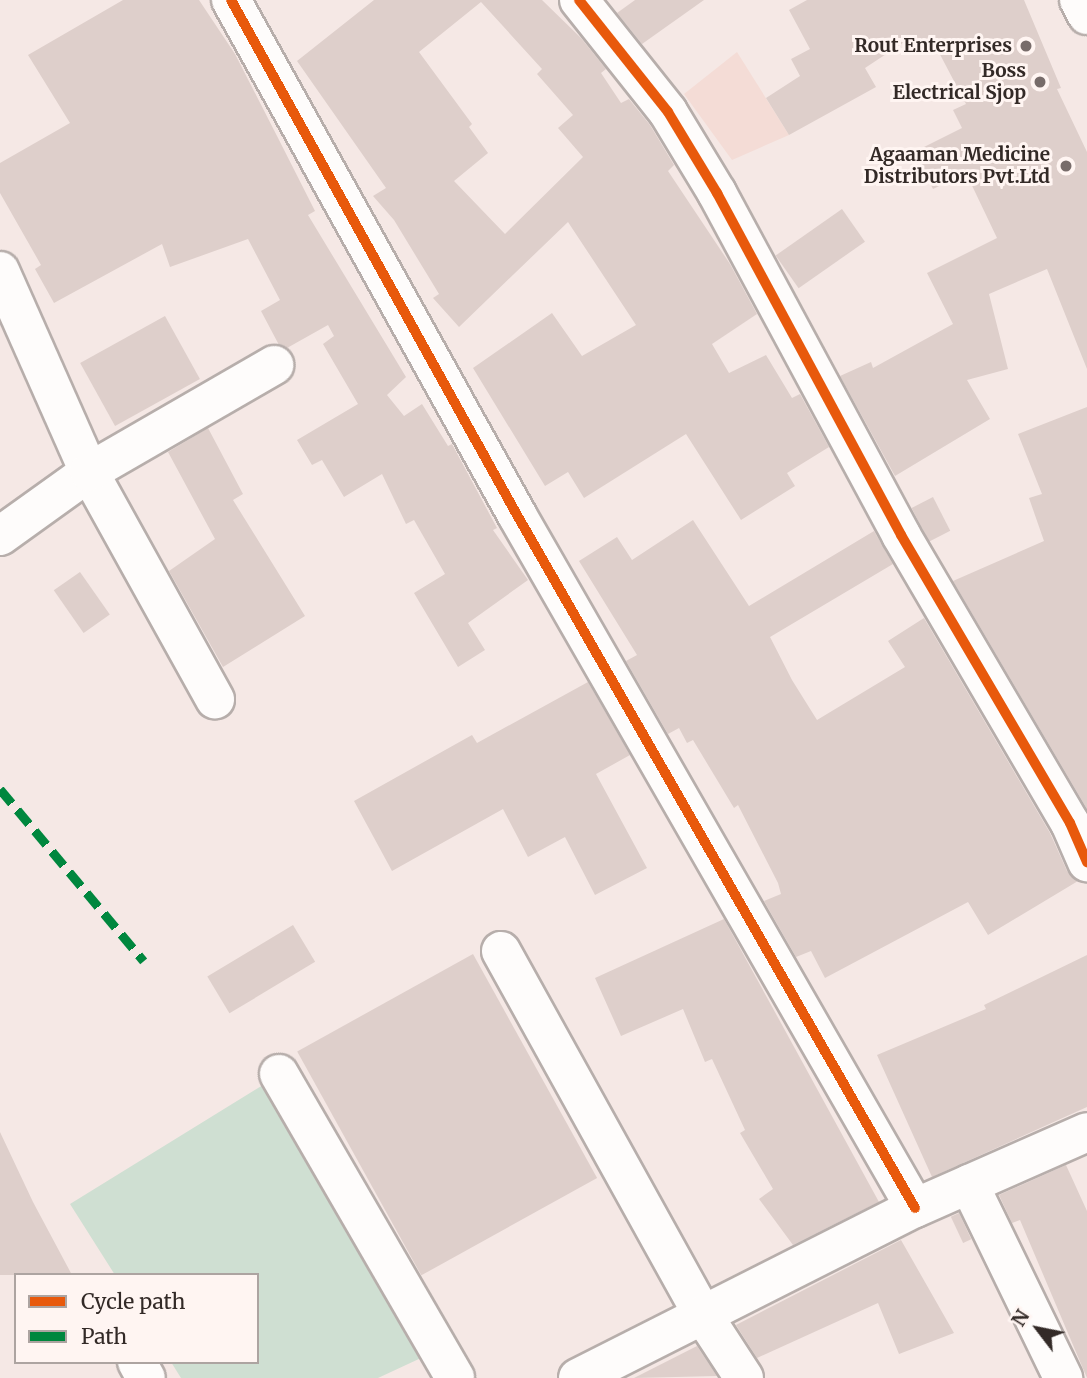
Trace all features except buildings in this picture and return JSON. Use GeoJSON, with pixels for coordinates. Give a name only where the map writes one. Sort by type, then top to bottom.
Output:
{"type":"FeatureCollection","features":[{"type":"Feature","properties":{"kind":"street"},"geometry":{"type":"LineString","coordinates":[[231,0],[517,516],[915,1208]]}},
{"type":"Feature","properties":{"kind":"street"},"geometry":{"type":"LineString","coordinates":[[579,0],[668,113],[717,193],[901,535],[1070,823],[1087,862]]}},
{"type":"Feature","properties":{"kind":"street"},"geometry":{"type":"LineString","coordinates":[[1079,0],[1087,15]]}},
{"type":"Feature","properties":{"kind":"street"},"geometry":{"type":"LineString","coordinates":[[0,271],[89,472],[215,699]]}},
{"type":"Feature","properties":{"kind":"street"},"geometry":{"type":"LineString","coordinates":[[0,536],[89,472],[274,365]]}},
{"type":"Feature","properties":{"kind":"street"},"geometry":{"type":"LineString","coordinates":[[501,951],[703,1315],[744,1378]]}},
{"type":"Feature","properties":{"kind":"street"},"geometry":{"type":"LineString","coordinates":[[279,1073],[455,1378]]}},
{"type":"Feature","properties":{"kind":"street"},"geometry":{"type":"LineString","coordinates":[[578,1378],[915,1208],[1087,1132]]}},
{"type":"Feature","properties":{"kind":"street"},"geometry":{"type":"LineString","coordinates":[[969,1184],[1063,1378]]}},
{"type":"Feature","properties":{"kind":"shaded area"},"geometry":{"type":"Polygon","coordinates":[[[737,52],[789,135],[732,160],[684,94],[737,52]]]}},
{"type":"Feature","properties":{"kind":"green space"},"geometry":{"type":"Polygon","coordinates":[[[263,1085],[421,1358],[378,1378],[181,1378],[172,1364],[259,1364],[259,1273],[114,1273],[70,1204],[263,1085]]]}},
{"type":"Feature","properties":{"kind":"marked path"},"geometry":{"type":"LineString","coordinates":[[0,789],[144,961]]}},
{"type":"Feature","properties":{"kind":"cycle path"},"geometry":{"type":"LineString","coordinates":[[231,0],[517,515],[915,1208]]}},
{"type":"Feature","properties":{"kind":"cycle path"},"geometry":{"type":"LineString","coordinates":[[579,0],[668,112],[717,193],[901,535],[1070,823],[1087,862]]}},
{"type":"Feature","properties":{"kind":"place","name":"Rout Enterprises"},"geometry":{"type":"Point","coordinates":[1026,46]}},
{"type":"Feature","properties":{"kind":"place","name":"Boss Electrical Sjop"},"geometry":{"type":"Point","coordinates":[1040,82]}},
{"type":"Feature","properties":{"kind":"place","name":"Agaaman Medicine Distributors Pvt.Ltd"},"geometry":{"type":"Point","coordinates":[1066,166]}}]}
